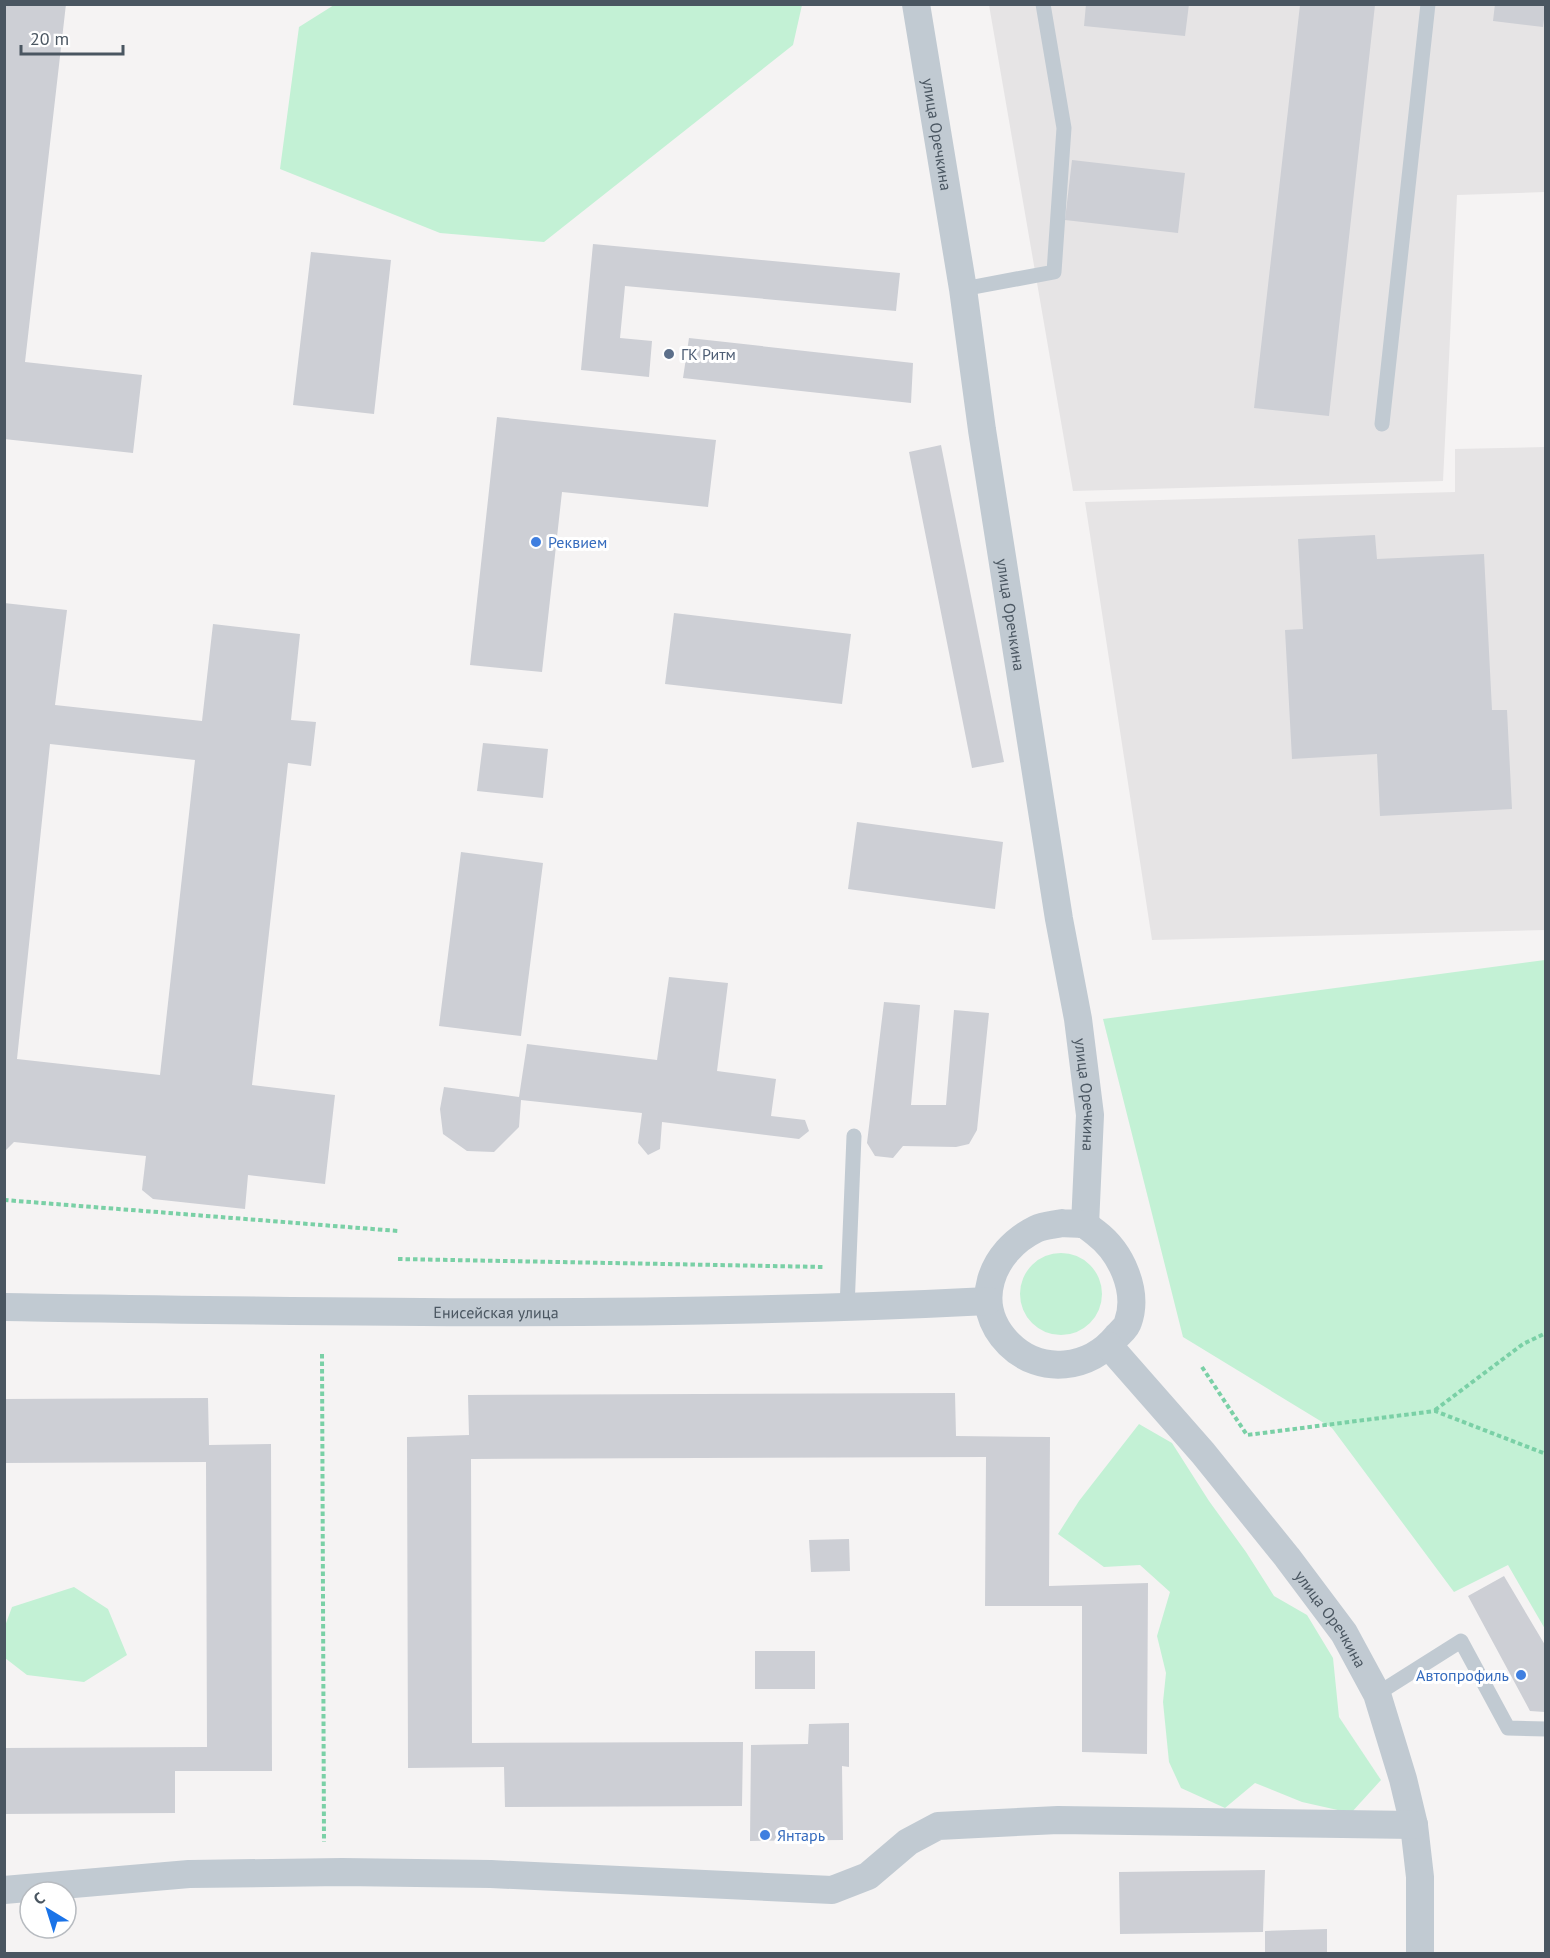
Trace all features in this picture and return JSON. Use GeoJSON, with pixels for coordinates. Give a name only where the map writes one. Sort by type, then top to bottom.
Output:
{"type":"FeatureCollection","features":[{"type":"Feature","properties":{"kind":"street","name":"улица Оречкина"},"geometry":{"type":"LineString","coordinates":[[916,4],[963,289],[982,430],[1048,846],[1078,1019],[1090,1115],[1085,1225]]}},
{"type":"Feature","properties":{"kind":"street"},"geometry":{"type":"LineString","coordinates":[[1062,1223],[1085,1225],[1104,1239],[1120,1259],[1128,1280],[1131,1305],[1128,1323],[1109,1346],[1081,1362],[1057,1365],[1039,1363],[1017,1352],[1003,1338],[994,1322],[988,1301],[989,1283],[997,1262],[1016,1241],[1038,1228],[1062,1223]]}},
{"type":"Feature","properties":{"kind":"street","name":"Енисейская улица"},"geometry":{"type":"LineString","coordinates":[[4,1307],[403,1313],[847,1308],[988,1301]]}},
{"type":"Feature","properties":{"kind":"street","name":"улица Оречкина"},"geometry":{"type":"LineString","coordinates":[[1109,1346],[1203,1453],[1287,1557],[1344,1633],[1377,1694],[1403,1779],[1414,1825],[1420,1877],[1420,1953]]}},
{"type":"Feature","properties":{"kind":"street"},"geometry":{"type":"LineString","coordinates":[[4,1890],[189,1874],[324,1873],[490,1874],[832,1890],[867,1876],[908,1842],[938,1826],[1058,1820],[1414,1825]]}},
{"type":"Feature","properties":{"kind":"lane"},"geometry":{"type":"LineString","coordinates":[[963,289],[1054,272],[1064,128],[1043,4]]}},
{"type":"Feature","properties":{"kind":"lane"},"geometry":{"type":"LineString","coordinates":[[1382,424],[1428,4]]}},
{"type":"Feature","properties":{"kind":"lane"},"geometry":{"type":"LineString","coordinates":[[847,1308],[854,1136]]}},
{"type":"Feature","properties":{"kind":"lane"},"geometry":{"type":"LineString","coordinates":[[1377,1694],[1461,1641],[1508,1728],[1545,1729]]}},
{"type":"Feature","properties":{"kind":"path"},"geometry":{"type":"LineString","coordinates":[[4,1200],[398,1231]]}},
{"type":"Feature","properties":{"kind":"path"},"geometry":{"type":"LineString","coordinates":[[398,1259],[848,1268]]}},
{"type":"Feature","properties":{"kind":"path"},"geometry":{"type":"LineString","coordinates":[[1435,1411],[1523,1344],[1545,1333]]}},
{"type":"Feature","properties":{"kind":"path"},"geometry":{"type":"LineString","coordinates":[[322,1354],[324,1873]]}},
{"type":"Feature","properties":{"kind":"path"},"geometry":{"type":"LineString","coordinates":[[1202,1367],[1247,1435],[1435,1411],[1545,1454]]}},
{"type":"Feature","properties":{"kind":"shaded area"},"geometry":{"type":"Polygon","coordinates":[[[989,5],[1545,5],[1545,192],[1457,195],[1443,481],[1073,491],[989,5]]]}},
{"type":"Feature","properties":{"kind":"shaded area"},"geometry":{"type":"Polygon","coordinates":[[[1545,447],[1545,930],[1152,940],[1085,502],[1455,492],[1455,449],[1545,447]]]}},
{"type":"Feature","properties":{"kind":"green space"},"geometry":{"type":"Polygon","coordinates":[[[334,5],[802,5],[793,45],[544,242],[440,233],[280,169],[299,27],[334,5]]]}},
{"type":"Feature","properties":{"kind":"green space"},"geometry":{"type":"Polygon","coordinates":[[[1546,960],[1545,1629],[1508,1565],[1454,1592],[1332,1428],[1183,1337],[1103,1019],[1546,960]]]}},
{"type":"Feature","properties":{"kind":"green space"},"geometry":{"type":"Polygon","coordinates":[[[1061,1253],[1077,1256],[1090,1265],[1099,1278],[1102,1294],[1099,1310],[1090,1323],[1077,1332],[1061,1335],[1045,1332],[1032,1323],[1023,1310],[1020,1294],[1023,1278],[1032,1265],[1045,1256],[1061,1253]]]}},
{"type":"Feature","properties":{"kind":"green space"},"geometry":{"type":"Polygon","coordinates":[[[1139,1424],[1172,1443],[1274,1596],[1307,1615],[1333,1658],[1339,1717],[1381,1780],[1351,1813],[1302,1802],[1255,1783],[1225,1808],[1181,1788],[1169,1762],[1163,1702],[1166,1673],[1157,1636],[1170,1592],[1140,1565],[1104,1567],[1058,1534],[1079,1501],[1139,1424]]]}},
{"type":"Feature","properties":{"kind":"green space"},"geometry":{"type":"Polygon","coordinates":[[[74,1587],[108,1609],[127,1655],[84,1682],[27,1675],[5,1658],[5,1626],[12,1607],[74,1587]]]}},
{"type":"Feature","properties":{"kind":"building"},"geometry":{"type":"Polygon","coordinates":[[[4,4],[66,4],[25,362],[142,375],[133,453],[4,439],[4,4]]]}},
{"type":"Feature","properties":{"kind":"building"},"geometry":{"type":"Polygon","coordinates":[[[1086,4],[1189,4],[1185,36],[1084,26],[1086,4]]]}},
{"type":"Feature","properties":{"kind":"building"},"geometry":{"type":"Polygon","coordinates":[[[1495,4],[1546,4],[1543,27],[1493,21],[1495,4]]]}},
{"type":"Feature","properties":{"kind":"building"},"geometry":{"type":"Polygon","coordinates":[[[1300,5],[1375,5],[1329,416],[1254,408],[1300,5]]]}},
{"type":"Feature","properties":{"kind":"building"},"geometry":{"type":"Polygon","coordinates":[[[1072,160],[1185,173],[1178,233],[1065,220],[1072,160]]]}},
{"type":"Feature","properties":{"kind":"building"},"geometry":{"type":"Polygon","coordinates":[[[593,244],[900,273],[896,311],[625,286],[620,338],[652,341],[649,377],[581,370],[593,244]]]}},
{"type":"Feature","properties":{"kind":"building"},"geometry":{"type":"Polygon","coordinates":[[[311,252],[391,260],[374,414],[293,405],[311,252]]]}},
{"type":"Feature","properties":{"kind":"building"},"geometry":{"type":"Polygon","coordinates":[[[689,338],[913,363],[911,403],[683,378],[689,338]]]}},
{"type":"Feature","properties":{"kind":"building"},"geometry":{"type":"Polygon","coordinates":[[[497,417],[716,440],[708,507],[562,492],[542,672],[470,665],[497,417]]]}},
{"type":"Feature","properties":{"kind":"building"},"geometry":{"type":"Polygon","coordinates":[[[941,445],[1004,762],[972,768],[909,452],[941,445]]]}},
{"type":"Feature","properties":{"kind":"building"},"geometry":{"type":"Polygon","coordinates":[[[1375,535],[1377,559],[1484,554],[1492,710],[1507,710],[1512,809],[1380,816],[1377,754],[1292,759],[1285,630],[1303,629],[1298,539],[1375,535]]]}},
{"type":"Feature","properties":{"kind":"building"},"geometry":{"type":"Polygon","coordinates":[[[4,603],[67,610],[55,705],[202,721],[213,624],[300,634],[291,720],[316,722],[311,766],[288,763],[252,1085],[335,1095],[325,1184],[248,1175],[245,1209],[153,1199],[142,1190],[146,1156],[14,1142],[4,1152],[4,603]],[[50,744],[17,1059],[160,1075],[195,760],[50,744]]]}},
{"type":"Feature","properties":{"kind":"building"},"geometry":{"type":"Polygon","coordinates":[[[674,613],[851,634],[842,704],[665,684],[674,613]]]}},
{"type":"Feature","properties":{"kind":"building"},"geometry":{"type":"Polygon","coordinates":[[[483,743],[548,749],[543,798],[477,791],[483,743]]]}},
{"type":"Feature","properties":{"kind":"building"},"geometry":{"type":"Polygon","coordinates":[[[857,822],[1003,842],[995,909],[848,889],[857,822]]]}},
{"type":"Feature","properties":{"kind":"building"},"geometry":{"type":"Polygon","coordinates":[[[461,852],[543,863],[521,1036],[439,1026],[461,852]]]}},
{"type":"Feature","properties":{"kind":"building"},"geometry":{"type":"Polygon","coordinates":[[[669,977],[728,983],[717,1071],[776,1079],[771,1116],[805,1120],[809,1131],[799,1139],[662,1122],[660,1149],[648,1155],[638,1143],[642,1113],[521,1100],[519,1127],[494,1152],[467,1151],[443,1134],[440,1109],[444,1087],[519,1097],[527,1044],[657,1060],[669,977]]]}},
{"type":"Feature","properties":{"kind":"building"},"geometry":{"type":"Polygon","coordinates":[[[884,1002],[920,1005],[911,1105],[946,1105],[954,1010],[989,1013],[977,1130],[969,1144],[956,1147],[903,1146],[893,1158],[875,1156],[867,1143],[884,1002]]]}},
{"type":"Feature","properties":{"kind":"building"},"geometry":{"type":"Polygon","coordinates":[[[955,1393],[956,1436],[1050,1437],[1049,1586],[1148,1583],[1147,1754],[1082,1752],[1082,1606],[985,1606],[986,1457],[471,1459],[472,1743],[743,1742],[742,1806],[505,1807],[504,1767],[408,1768],[407,1437],[469,1435],[468,1395],[955,1393]]]}},
{"type":"Feature","properties":{"kind":"building"},"geometry":{"type":"Polygon","coordinates":[[[208,1398],[209,1445],[271,1444],[272,1771],[175,1771],[175,1813],[4,1814],[4,1748],[207,1747],[206,1462],[4,1463],[4,1399],[208,1398]]]}},
{"type":"Feature","properties":{"kind":"building"},"geometry":{"type":"Polygon","coordinates":[[[849,1539],[850,1571],[811,1572],[809,1540],[849,1539]]]}},
{"type":"Feature","properties":{"kind":"building"},"geometry":{"type":"Polygon","coordinates":[[[1504,1576],[1545,1645],[1545,1712],[1530,1711],[1468,1596],[1504,1576]]]}},
{"type":"Feature","properties":{"kind":"building"},"geometry":{"type":"Polygon","coordinates":[[[755,1651],[815,1651],[815,1689],[755,1689],[755,1651]]]}},
{"type":"Feature","properties":{"kind":"building"},"geometry":{"type":"Polygon","coordinates":[[[849,1723],[849,1767],[842,1766],[843,1840],[750,1841],[751,1745],[808,1744],[809,1724],[849,1723]]]}},
{"type":"Feature","properties":{"kind":"building"},"geometry":{"type":"Polygon","coordinates":[[[1265,1870],[1263,1932],[1120,1934],[1119,1872],[1265,1870]]]}},
{"type":"Feature","properties":{"kind":"building"},"geometry":{"type":"Polygon","coordinates":[[[1327,1929],[1327,1953],[1265,1953],[1265,1931],[1327,1929]]]}},
{"type":"Feature","properties":{"kind":"place","name":"ГК Ритм"},"geometry":{"type":"Point","coordinates":[669,354]}},
{"type":"Feature","properties":{"kind":"place","name":"Реквием"},"geometry":{"type":"Point","coordinates":[536,542]}},
{"type":"Feature","properties":{"kind":"place","name":"Автопрофиль"},"geometry":{"type":"Point","coordinates":[1521,1675]}},
{"type":"Feature","properties":{"kind":"place","name":"Янтарь"},"geometry":{"type":"Point","coordinates":[765,1835]}}]}
